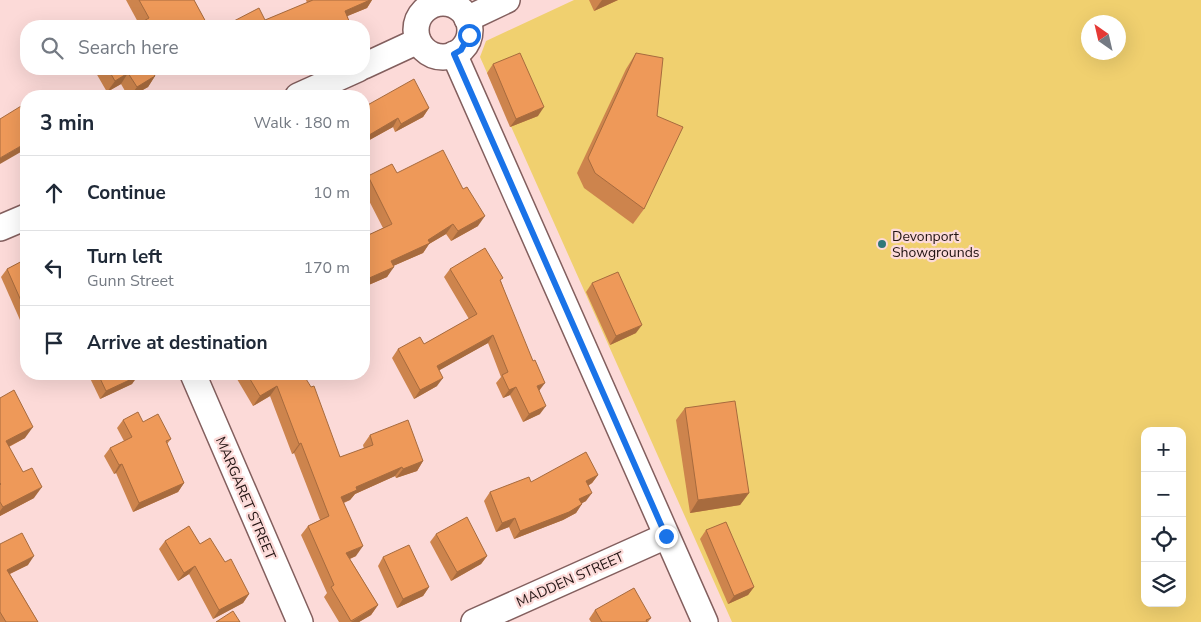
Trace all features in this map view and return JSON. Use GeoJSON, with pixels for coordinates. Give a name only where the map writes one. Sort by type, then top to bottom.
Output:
{"type":"FeatureCollection","features":[{"type":"Feature","properties":{"kind":"street"},"geometry":{"type":"LineString","coordinates":[[467,19],[507,0]]}},
{"type":"Feature","properties":{"kind":"street"},"geometry":{"type":"LineString","coordinates":[[431,3],[456,7],[467,19],[469,35],[461,50],[454,54],[440,57],[433,56],[422,48],[418,42],[416,33],[420,17],[431,3]]}},
{"type":"Feature","properties":{"kind":"street"},"geometry":{"type":"LineString","coordinates":[[370,63],[418,42]]}},
{"type":"Feature","properties":{"kind":"street"},"geometry":{"type":"LineString","coordinates":[[454,54],[705,622]]}},
{"type":"Feature","properties":{"kind":"street"},"geometry":{"type":"LineString","coordinates":[[311,90],[345,75]]}},
{"type":"Feature","properties":{"kind":"street"},"geometry":{"type":"LineString","coordinates":[[0,228],[20,220]]}},
{"type":"Feature","properties":{"kind":"street","name":"MARGARET STREET"},"geometry":{"type":"LineString","coordinates":[[196,380],[300,622]]}},
{"type":"Feature","properties":{"kind":"street","name":"MADDEN STREET"},"geometry":{"type":"LineString","coordinates":[[474,622],[666,536]]}},
{"type":"Feature","properties":{"kind":"shaded area","name":"Devonport Showgrounds"},"geometry":{"type":"Polygon","coordinates":[[[574,0],[1201,0],[1201,622],[732,622],[480,57],[486,41],[574,0]]]}},
{"type":"Feature","properties":{"kind":"building"},"geometry":{"type":"Polygon","coordinates":[[[139,0],[194,0],[205,20],[146,20],[149,18],[139,0]]]}},
{"type":"Feature","properties":{"kind":"building"},"geometry":{"type":"Polygon","coordinates":[[[313,0],[370,0],[345,11],[349,20],[265,20],[313,0]]]}},
{"type":"Feature","properties":{"kind":"building"},"geometry":{"type":"Polygon","coordinates":[[[259,8],[265,20],[236,20],[259,8]]]}},
{"type":"Feature","properties":{"kind":"building"},"geometry":{"type":"Polygon","coordinates":[[[520,53],[544,107],[516,119],[493,64],[520,53]]]}},
{"type":"Feature","properties":{"kind":"building"},"geometry":{"type":"Polygon","coordinates":[[[636,53],[663,58],[657,116],[683,127],[644,209],[595,173],[588,158],[636,53]]]}},
{"type":"Feature","properties":{"kind":"building"},"geometry":{"type":"Polygon","coordinates":[[[112,75],[125,75],[115,81],[112,75]]]}},
{"type":"Feature","properties":{"kind":"building"},"geometry":{"type":"Polygon","coordinates":[[[129,75],[154,75],[155,76],[137,87],[129,75]]]}},
{"type":"Feature","properties":{"kind":"building"},"geometry":{"type":"Polygon","coordinates":[[[414,79],[429,108],[401,124],[398,118],[370,134],[370,104],[414,79]]]}},
{"type":"Feature","properties":{"kind":"building"},"geometry":{"type":"Polygon","coordinates":[[[20,107],[20,146],[0,158],[0,119],[20,107]]]}},
{"type":"Feature","properties":{"kind":"building"},"geometry":{"type":"Polygon","coordinates":[[[443,150],[463,189],[467,187],[485,216],[458,231],[453,224],[428,240],[430,243],[391,261],[394,267],[370,278],[370,234],[392,224],[370,180],[370,175],[392,164],[397,173],[443,150]]]}},
{"type":"Feature","properties":{"kind":"building"},"geometry":{"type":"Polygon","coordinates":[[[485,248],[503,278],[500,280],[533,361],[535,360],[545,383],[537,386],[546,406],[529,414],[516,387],[509,390],[502,375],[508,372],[493,335],[437,366],[443,378],[420,390],[398,349],[420,337],[424,344],[477,314],[450,269],[485,248]]]}},
{"type":"Feature","properties":{"kind":"building"},"geometry":{"type":"Polygon","coordinates":[[[20,262],[20,298],[7,269],[20,262]]]}},
{"type":"Feature","properties":{"kind":"building"},"geometry":{"type":"Polygon","coordinates":[[[618,272],[642,325],[616,336],[592,283],[618,272]]]}},
{"type":"Feature","properties":{"kind":"building"},"geometry":{"type":"Polygon","coordinates":[[[101,380],[129,380],[106,391],[101,380]]]}},
{"type":"Feature","properties":{"kind":"building"},"geometry":{"type":"Polygon","coordinates":[[[251,380],[307,380],[311,387],[314,386],[340,457],[373,445],[370,435],[408,420],[423,461],[403,469],[402,467],[356,487],[357,490],[341,497],[363,546],[346,553],[378,605],[351,621],[331,587],[334,585],[308,526],[329,516],[301,443],[299,444],[277,386],[260,396],[251,380]]]}},
{"type":"Feature","properties":{"kind":"building"},"geometry":{"type":"Polygon","coordinates":[[[14,390],[33,427],[6,441],[23,472],[32,468],[42,487],[3,507],[0,502],[0,398],[14,390]]]}},
{"type":"Feature","properties":{"kind":"building"},"geometry":{"type":"Polygon","coordinates":[[[735,401],[749,493],[698,500],[685,408],[735,401]]]}},
{"type":"Feature","properties":{"kind":"building"},"geometry":{"type":"Polygon","coordinates":[[[138,412],[143,422],[158,414],[171,439],[166,441],[184,483],[139,503],[122,464],[119,465],[110,448],[132,437],[123,420],[138,412]]]}},
{"type":"Feature","properties":{"kind":"building"},"geometry":{"type":"Polygon","coordinates":[[[586,452],[598,475],[586,481],[592,493],[579,499],[582,504],[569,512],[520,531],[515,518],[502,523],[490,492],[529,477],[531,482],[586,452]]]}},
{"type":"Feature","properties":{"kind":"building"},"geometry":{"type":"Polygon","coordinates":[[[467,517],[487,556],[457,572],[436,534],[467,517]]]}},
{"type":"Feature","properties":{"kind":"building"},"geometry":{"type":"Polygon","coordinates":[[[726,522],[754,587],[734,596],[706,530],[726,522]]]}},
{"type":"Feature","properties":{"kind":"building"},"geometry":{"type":"Polygon","coordinates":[[[189,526],[200,544],[210,538],[225,562],[231,559],[249,594],[219,610],[195,566],[184,573],[165,541],[189,526]]]}},
{"type":"Feature","properties":{"kind":"building"},"geometry":{"type":"Polygon","coordinates":[[[22,533],[34,556],[7,570],[38,622],[6,622],[0,612],[0,544],[22,533]]]}},
{"type":"Feature","properties":{"kind":"building"},"geometry":{"type":"Polygon","coordinates":[[[409,545],[429,587],[403,599],[383,557],[409,545]]]}},
{"type":"Feature","properties":{"kind":"building"},"geometry":{"type":"Polygon","coordinates":[[[634,588],[651,618],[646,620],[647,622],[602,622],[595,610],[634,588]]]}},
{"type":"Feature","properties":{"kind":"building"},"geometry":{"type":"Polygon","coordinates":[[[233,611],[240,622],[216,622],[233,611]]]}},
{"type":"Feature","properties":{"kind":"place","name":"Devonport Showgrounds"},"geometry":{"type":"Point","coordinates":[882,244]}},
{"type":"Feature","properties":{"kind":"route"},"geometry":{"type":"LineString","coordinates":[[469,35],[461,50],[454,54],[666,536]]}}]}
